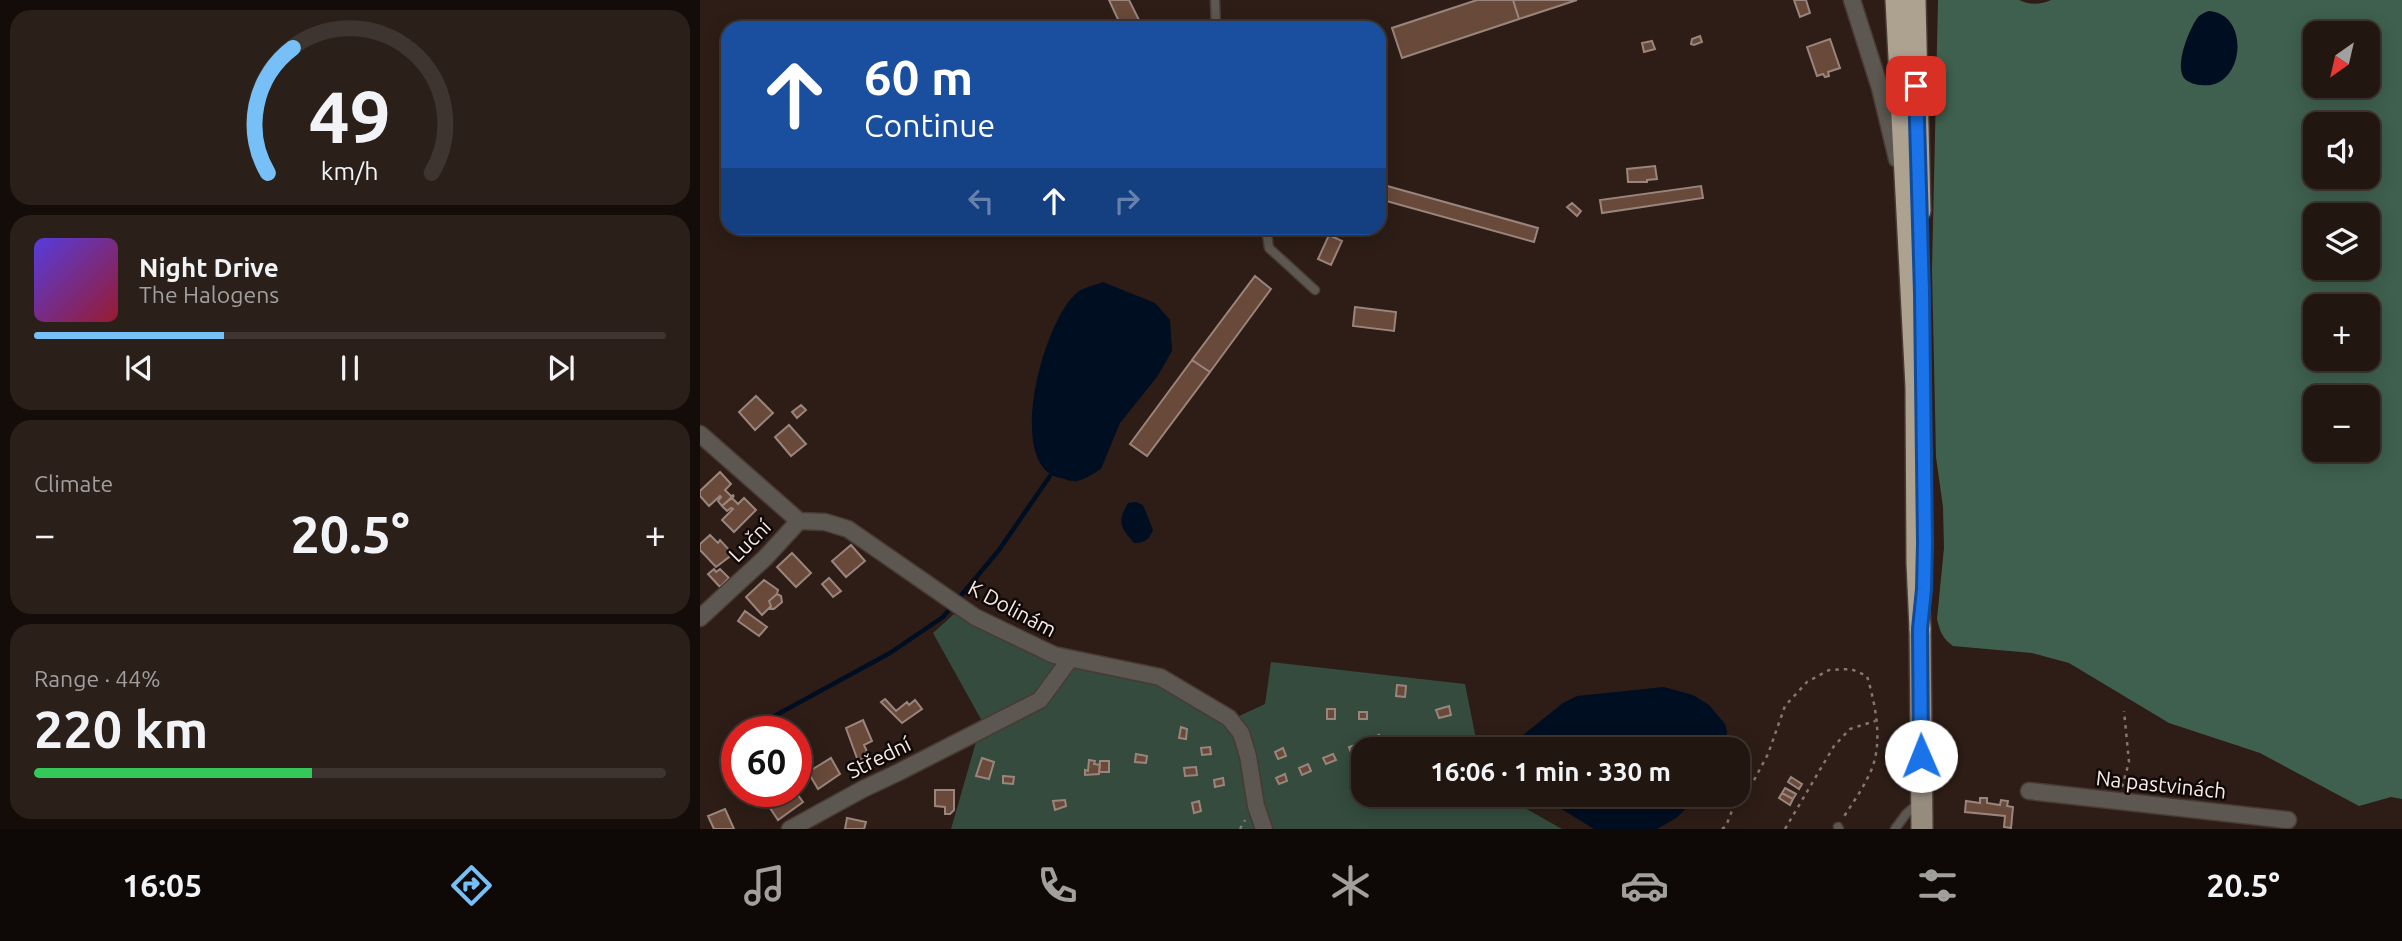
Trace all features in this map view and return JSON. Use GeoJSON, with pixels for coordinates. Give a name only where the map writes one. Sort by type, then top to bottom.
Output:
{"type":"FeatureCollection","features":[{"type":"Feature","properties":{"kind":"highway"},"geometry":{"type":"LineString","coordinates":[[1896,0],[1915,376],[1920,629]]}},
{"type":"Feature","properties":{"kind":"highway"},"geometry":{"type":"LineString","coordinates":[[1920,5],[1916,60],[1925,556],[1920,629]]}},
{"type":"Feature","properties":{"kind":"main road"},"geometry":{"type":"LineString","coordinates":[[1920,629],[1922,829]]}},
{"type":"Feature","properties":{"kind":"street"},"geometry":{"type":"LineString","coordinates":[[1854,7],[1880,88],[1906,202]]}},
{"type":"Feature","properties":{"kind":"street"},"geometry":{"type":"LineString","coordinates":[[700,434],[799,521]]}},
{"type":"Feature","properties":{"kind":"street","name":"Luční"},"geometry":{"type":"LineString","coordinates":[[700,618],[765,558],[799,521]]}},
{"type":"Feature","properties":{"kind":"street","name":"K Dolinám"},"geometry":{"type":"LineString","coordinates":[[799,521],[825,522],[848,529],[975,617],[1054,655],[1160,677],[1229,718],[1241,733],[1248,756],[1256,806],[1264,829]]}},
{"type":"Feature","properties":{"kind":"street","name":"Střední"},"geometry":{"type":"LineString","coordinates":[[790,829],[1040,700],[1070,659]]}},
{"type":"Feature","properties":{"kind":"street","name":"Na pastvinách"},"geometry":{"type":"LineString","coordinates":[[2029,791],[2283,824]]}},
{"type":"Feature","properties":{"kind":"lane"},"geometry":{"type":"LineString","coordinates":[[1215,0],[1216,21]]}},
{"type":"Feature","properties":{"kind":"lane"},"geometry":{"type":"LineString","coordinates":[[1267,235],[1269,247],[1314,290]]}},
{"type":"Feature","properties":{"kind":"lane"},"geometry":{"type":"LineString","coordinates":[[1895,829],[1906,814],[1922,801]]}},
{"type":"Feature","properties":{"kind":"path"},"geometry":{"type":"LineString","coordinates":[[1722,829],[1726,826],[1735,803],[1753,782],[1768,754],[1785,706],[1807,682],[1829,670],[1852,669],[1867,676],[1877,735],[1872,766],[1838,828]]}},
{"type":"Feature","properties":{"kind":"path"},"geometry":{"type":"LineString","coordinates":[[2116,802],[2129,762],[2124,711]]}},
{"type":"Feature","properties":{"kind":"path"},"geometry":{"type":"LineString","coordinates":[[1785,829],[1834,746],[1850,729],[1875,721]]}},
{"type":"Feature","properties":{"kind":"path"},"geometry":{"type":"LineString","coordinates":[[1240,829],[1247,816]]}},
{"type":"Feature","properties":{"kind":"green space"},"geometry":{"type":"Polygon","coordinates":[[[1938,0],[2019,0],[2035,4],[2051,0],[2402,0],[2402,799],[2391,797],[2359,806],[2260,753],[2169,723],[2069,663],[2032,653],[1953,646],[1941,631],[1937,619],[1944,548],[1943,507],[1936,457],[1932,270],[1938,0]]]}},
{"type":"Feature","properties":{"kind":"green space"},"geometry":{"type":"Polygon","coordinates":[[[954,614],[1055,662],[1157,683],[1226,722],[1265,704],[1271,662],[1465,684],[1476,737],[1351,737],[1351,807],[1523,807],[1562,829],[951,829],[982,721],[933,633],[954,614]]]}},
{"type":"Feature","properties":{"kind":"water"},"geometry":{"type":"Polygon","coordinates":[[[2209,11],[2223,15],[2232,25],[2237,37],[2234,65],[2226,76],[2215,84],[2193,84],[2182,75],[2181,60],[2197,18],[2209,11]]]}},
{"type":"Feature","properties":{"kind":"water"},"geometry":{"type":"Polygon","coordinates":[[[1103,282],[1155,303],[1170,320],[1172,351],[1157,377],[1120,423],[1101,469],[1083,479],[1073,481],[1061,478],[1044,468],[1034,448],[1032,421],[1035,391],[1042,359],[1065,307],[1081,290],[1103,282]]]}},
{"type":"Feature","properties":{"kind":"water"},"geometry":{"type":"Polygon","coordinates":[[[1128,503],[1143,505],[1153,530],[1146,540],[1134,543],[1123,528],[1121,520],[1128,503]]]}},
{"type":"Feature","properties":{"kind":"water"},"geometry":{"type":"Polygon","coordinates":[[[1664,687],[1693,695],[1709,705],[1725,724],[1726,737],[1521,737],[1563,703],[1577,696],[1664,687]]]}},
{"type":"Feature","properties":{"kind":"water"},"geometry":{"type":"Polygon","coordinates":[[[1558,807],[1688,807],[1657,829],[1594,829],[1558,807]]]}},
{"type":"Feature","properties":{"kind":"building"},"geometry":{"type":"Polygon","coordinates":[[[1109,0],[1129,0],[1140,21],[1119,21],[1109,0]]]}},
{"type":"Feature","properties":{"kind":"building"},"geometry":{"type":"Polygon","coordinates":[[[1477,0],[1513,0],[1519,19],[1402,58],[1392,28],[1477,0]]]}},
{"type":"Feature","properties":{"kind":"building"},"geometry":{"type":"Polygon","coordinates":[[[1513,0],[1577,0],[1519,19],[1513,0]]]}},
{"type":"Feature","properties":{"kind":"building"},"geometry":{"type":"Polygon","coordinates":[[[1794,0],[1806,0],[1810,13],[1800,17],[1794,0]]]}},
{"type":"Feature","properties":{"kind":"building"},"geometry":{"type":"Polygon","coordinates":[[[1700,36],[1702,42],[1691,44],[1692,39],[1700,36]]]}},
{"type":"Feature","properties":{"kind":"building"},"geometry":{"type":"Polygon","coordinates":[[[1830,39],[1840,68],[1828,72],[1829,76],[1817,76],[1807,47],[1830,39]]]}},
{"type":"Feature","properties":{"kind":"building"},"geometry":{"type":"Polygon","coordinates":[[[1652,41],[1655,49],[1644,52],[1642,43],[1652,41]]]}},
{"type":"Feature","properties":{"kind":"building"},"geometry":{"type":"Polygon","coordinates":[[[1655,166],[1657,179],[1628,182],[1627,169],[1655,166]]]}},
{"type":"Feature","properties":{"kind":"building"},"geometry":{"type":"Polygon","coordinates":[[[1386,186],[1538,228],[1534,242],[1386,201],[1386,186]]]}},
{"type":"Feature","properties":{"kind":"building"},"geometry":{"type":"Polygon","coordinates":[[[1701,186],[1703,198],[1602,213],[1600,200],[1701,186]]]}},
{"type":"Feature","properties":{"kind":"building"},"geometry":{"type":"Polygon","coordinates":[[[1572,203],[1581,211],[1577,216],[1567,207],[1572,203]]]}},
{"type":"Feature","properties":{"kind":"building"},"geometry":{"type":"Polygon","coordinates":[[[1329,235],[1342,241],[1331,265],[1318,259],[1329,235]]]}},
{"type":"Feature","properties":{"kind":"building"},"geometry":{"type":"Polygon","coordinates":[[[1255,276],[1271,289],[1210,372],[1192,360],[1255,276]]]}},
{"type":"Feature","properties":{"kind":"building"},"geometry":{"type":"Polygon","coordinates":[[[1355,307],[1396,312],[1394,331],[1353,326],[1355,307]]]}},
{"type":"Feature","properties":{"kind":"building"},"geometry":{"type":"Polygon","coordinates":[[[1192,360],[1210,372],[1147,456],[1130,444],[1192,360]]]}},
{"type":"Feature","properties":{"kind":"building"},"geometry":{"type":"Polygon","coordinates":[[[756,396],[773,413],[755,430],[739,412],[756,396]]]}},
{"type":"Feature","properties":{"kind":"building"},"geometry":{"type":"Polygon","coordinates":[[[801,405],[806,410],[797,418],[792,412],[801,405]]]}},
{"type":"Feature","properties":{"kind":"building"},"geometry":{"type":"Polygon","coordinates":[[[789,425],[806,444],[791,456],[775,437],[789,425]]]}},
{"type":"Feature","properties":{"kind":"building"},"geometry":{"type":"Polygon","coordinates":[[[720,472],[731,484],[725,490],[731,496],[734,495],[722,506],[718,501],[720,496],[709,506],[700,496],[700,491],[720,472]]]}},
{"type":"Feature","properties":{"kind":"building"},"geometry":{"type":"Polygon","coordinates":[[[734,496],[732,498],[738,504],[744,498],[756,510],[734,532],[722,520],[733,509],[727,511],[722,506],[734,496]]]}},
{"type":"Feature","properties":{"kind":"building"},"geometry":{"type":"Polygon","coordinates":[[[710,535],[718,543],[720,540],[733,554],[716,567],[700,550],[700,544],[710,535]]]}},
{"type":"Feature","properties":{"kind":"building"},"geometry":{"type":"Polygon","coordinates":[[[851,545],[865,561],[846,577],[832,561],[851,545]]]}},
{"type":"Feature","properties":{"kind":"building"},"geometry":{"type":"Polygon","coordinates":[[[792,553],[811,573],[796,587],[777,567],[792,553]]]}},
{"type":"Feature","properties":{"kind":"building"},"geometry":{"type":"Polygon","coordinates":[[[714,569],[716,572],[720,569],[729,578],[720,587],[708,574],[714,569]]]}},
{"type":"Feature","properties":{"kind":"building"},"geometry":{"type":"Polygon","coordinates":[[[829,578],[841,591],[833,597],[822,584],[829,578]]]}},
{"type":"Feature","properties":{"kind":"building"},"geometry":{"type":"Polygon","coordinates":[[[764,580],[778,590],[769,601],[771,606],[762,615],[746,597],[764,580]]]}},
{"type":"Feature","properties":{"kind":"building"},"geometry":{"type":"Polygon","coordinates":[[[777,594],[781,596],[782,602],[774,609],[769,608],[769,601],[777,594]]]}},
{"type":"Feature","properties":{"kind":"building"},"geometry":{"type":"Polygon","coordinates":[[[745,611],[767,627],[759,636],[738,621],[745,611]]]}},
{"type":"Feature","properties":{"kind":"building"},"geometry":{"type":"Polygon","coordinates":[[[1397,685],[1406,686],[1405,697],[1396,696],[1397,685]]]}},
{"type":"Feature","properties":{"kind":"building"},"geometry":{"type":"Polygon","coordinates":[[[885,699],[896,711],[907,702],[909,705],[915,700],[922,709],[902,723],[881,702],[885,699]]]}},
{"type":"Feature","properties":{"kind":"building"},"geometry":{"type":"Polygon","coordinates":[[[1449,706],[1451,715],[1439,718],[1436,710],[1449,706]]]}},
{"type":"Feature","properties":{"kind":"building"},"geometry":{"type":"Polygon","coordinates":[[[1327,709],[1335,709],[1335,719],[1327,719],[1327,709]]]}},
{"type":"Feature","properties":{"kind":"building"},"geometry":{"type":"Polygon","coordinates":[[[1359,712],[1367,712],[1367,719],[1359,719],[1359,712]]]}},
{"type":"Feature","properties":{"kind":"building"},"geometry":{"type":"Polygon","coordinates":[[[863,720],[872,741],[864,745],[869,756],[858,761],[846,728],[863,720]]]}},
{"type":"Feature","properties":{"kind":"building"},"geometry":{"type":"Polygon","coordinates":[[[1181,727],[1187,729],[1186,739],[1179,738],[1181,727]]]}},
{"type":"Feature","properties":{"kind":"building"},"geometry":{"type":"Polygon","coordinates":[[[1210,747],[1211,754],[1202,755],[1201,748],[1210,747]]]}},
{"type":"Feature","properties":{"kind":"building"},"geometry":{"type":"Polygon","coordinates":[[[1283,748],[1286,756],[1278,759],[1275,752],[1283,748]]]}},
{"type":"Feature","properties":{"kind":"building"},"geometry":{"type":"Polygon","coordinates":[[[1136,754],[1147,756],[1146,763],[1135,762],[1136,754]]]}},
{"type":"Feature","properties":{"kind":"building"},"geometry":{"type":"Polygon","coordinates":[[[1333,754],[1336,760],[1326,764],[1323,758],[1333,754]]]}},
{"type":"Feature","properties":{"kind":"building"},"geometry":{"type":"Polygon","coordinates":[[[831,758],[840,774],[818,789],[812,779],[812,770],[831,758]]]}},
{"type":"Feature","properties":{"kind":"building"},"geometry":{"type":"Polygon","coordinates":[[[982,758],[994,762],[989,779],[976,776],[982,758]]]}},
{"type":"Feature","properties":{"kind":"building"},"geometry":{"type":"Polygon","coordinates":[[[1089,760],[1100,765],[1099,774],[1085,775],[1089,760]]]}},
{"type":"Feature","properties":{"kind":"building"},"geometry":{"type":"Polygon","coordinates":[[[1100,761],[1109,761],[1109,772],[1099,772],[1100,761]]]}},
{"type":"Feature","properties":{"kind":"building"},"geometry":{"type":"Polygon","coordinates":[[[1308,764],[1311,771],[1302,775],[1299,768],[1308,764]]]}},
{"type":"Feature","properties":{"kind":"building"},"geometry":{"type":"Polygon","coordinates":[[[1196,767],[1197,775],[1185,776],[1184,768],[1196,767]]]}},
{"type":"Feature","properties":{"kind":"building"},"geometry":{"type":"Polygon","coordinates":[[[1285,774],[1287,781],[1279,784],[1276,778],[1285,774]]]}},
{"type":"Feature","properties":{"kind":"building"},"geometry":{"type":"Polygon","coordinates":[[[1003,776],[1014,777],[1013,784],[1003,783],[1003,776]]]}},
{"type":"Feature","properties":{"kind":"building"},"geometry":{"type":"Polygon","coordinates":[[[1791,777],[1802,784],[1799,789],[1788,782],[1791,777]]]}},
{"type":"Feature","properties":{"kind":"building"},"geometry":{"type":"Polygon","coordinates":[[[1223,778],[1224,785],[1215,787],[1214,780],[1223,778]]]}},
{"type":"Feature","properties":{"kind":"building"},"geometry":{"type":"Polygon","coordinates":[[[1785,788],[1796,794],[1793,799],[1782,793],[1785,788]]]}},
{"type":"Feature","properties":{"kind":"building"},"geometry":{"type":"Polygon","coordinates":[[[935,790],[954,790],[954,810],[950,814],[945,814],[945,807],[935,806],[935,790]]]}},
{"type":"Feature","properties":{"kind":"building"},"geometry":{"type":"Polygon","coordinates":[[[1782,793],[1793,799],[1790,805],[1779,798],[1782,793]]]}},
{"type":"Feature","properties":{"kind":"building"},"geometry":{"type":"Polygon","coordinates":[[[1980,798],[1987,798],[1987,803],[2000,805],[2001,800],[2008,801],[2007,806],[2013,807],[2011,828],[2004,827],[2005,816],[1965,812],[1966,801],[1980,803],[1980,798]]]}},
{"type":"Feature","properties":{"kind":"building"},"geometry":{"type":"Polygon","coordinates":[[[1065,800],[1066,806],[1055,810],[1053,801],[1065,800]]]}},
{"type":"Feature","properties":{"kind":"building"},"geometry":{"type":"Polygon","coordinates":[[[1199,801],[1201,811],[1194,813],[1192,803],[1199,801]]]}},
{"type":"Feature","properties":{"kind":"building"},"geometry":{"type":"Polygon","coordinates":[[[769,807],[796,807],[778,820],[769,807]]]}},
{"type":"Feature","properties":{"kind":"building"},"geometry":{"type":"Polygon","coordinates":[[[725,809],[734,829],[714,829],[708,816],[725,809]]]}},
{"type":"Feature","properties":{"kind":"building"},"geometry":{"type":"Polygon","coordinates":[[[847,818],[866,822],[864,829],[845,829],[847,818]]]}},
{"type":"Feature","properties":{"kind":"waterway"},"geometry":{"type":"LineString","coordinates":[[774,716],[890,653],[943,617],[999,550],[1050,476]]}},
{"type":"Feature","properties":{"kind":"route"},"geometry":{"type":"LineString","coordinates":[[1916,86],[1925,543],[1920,629],[1921,756]]}}]}
